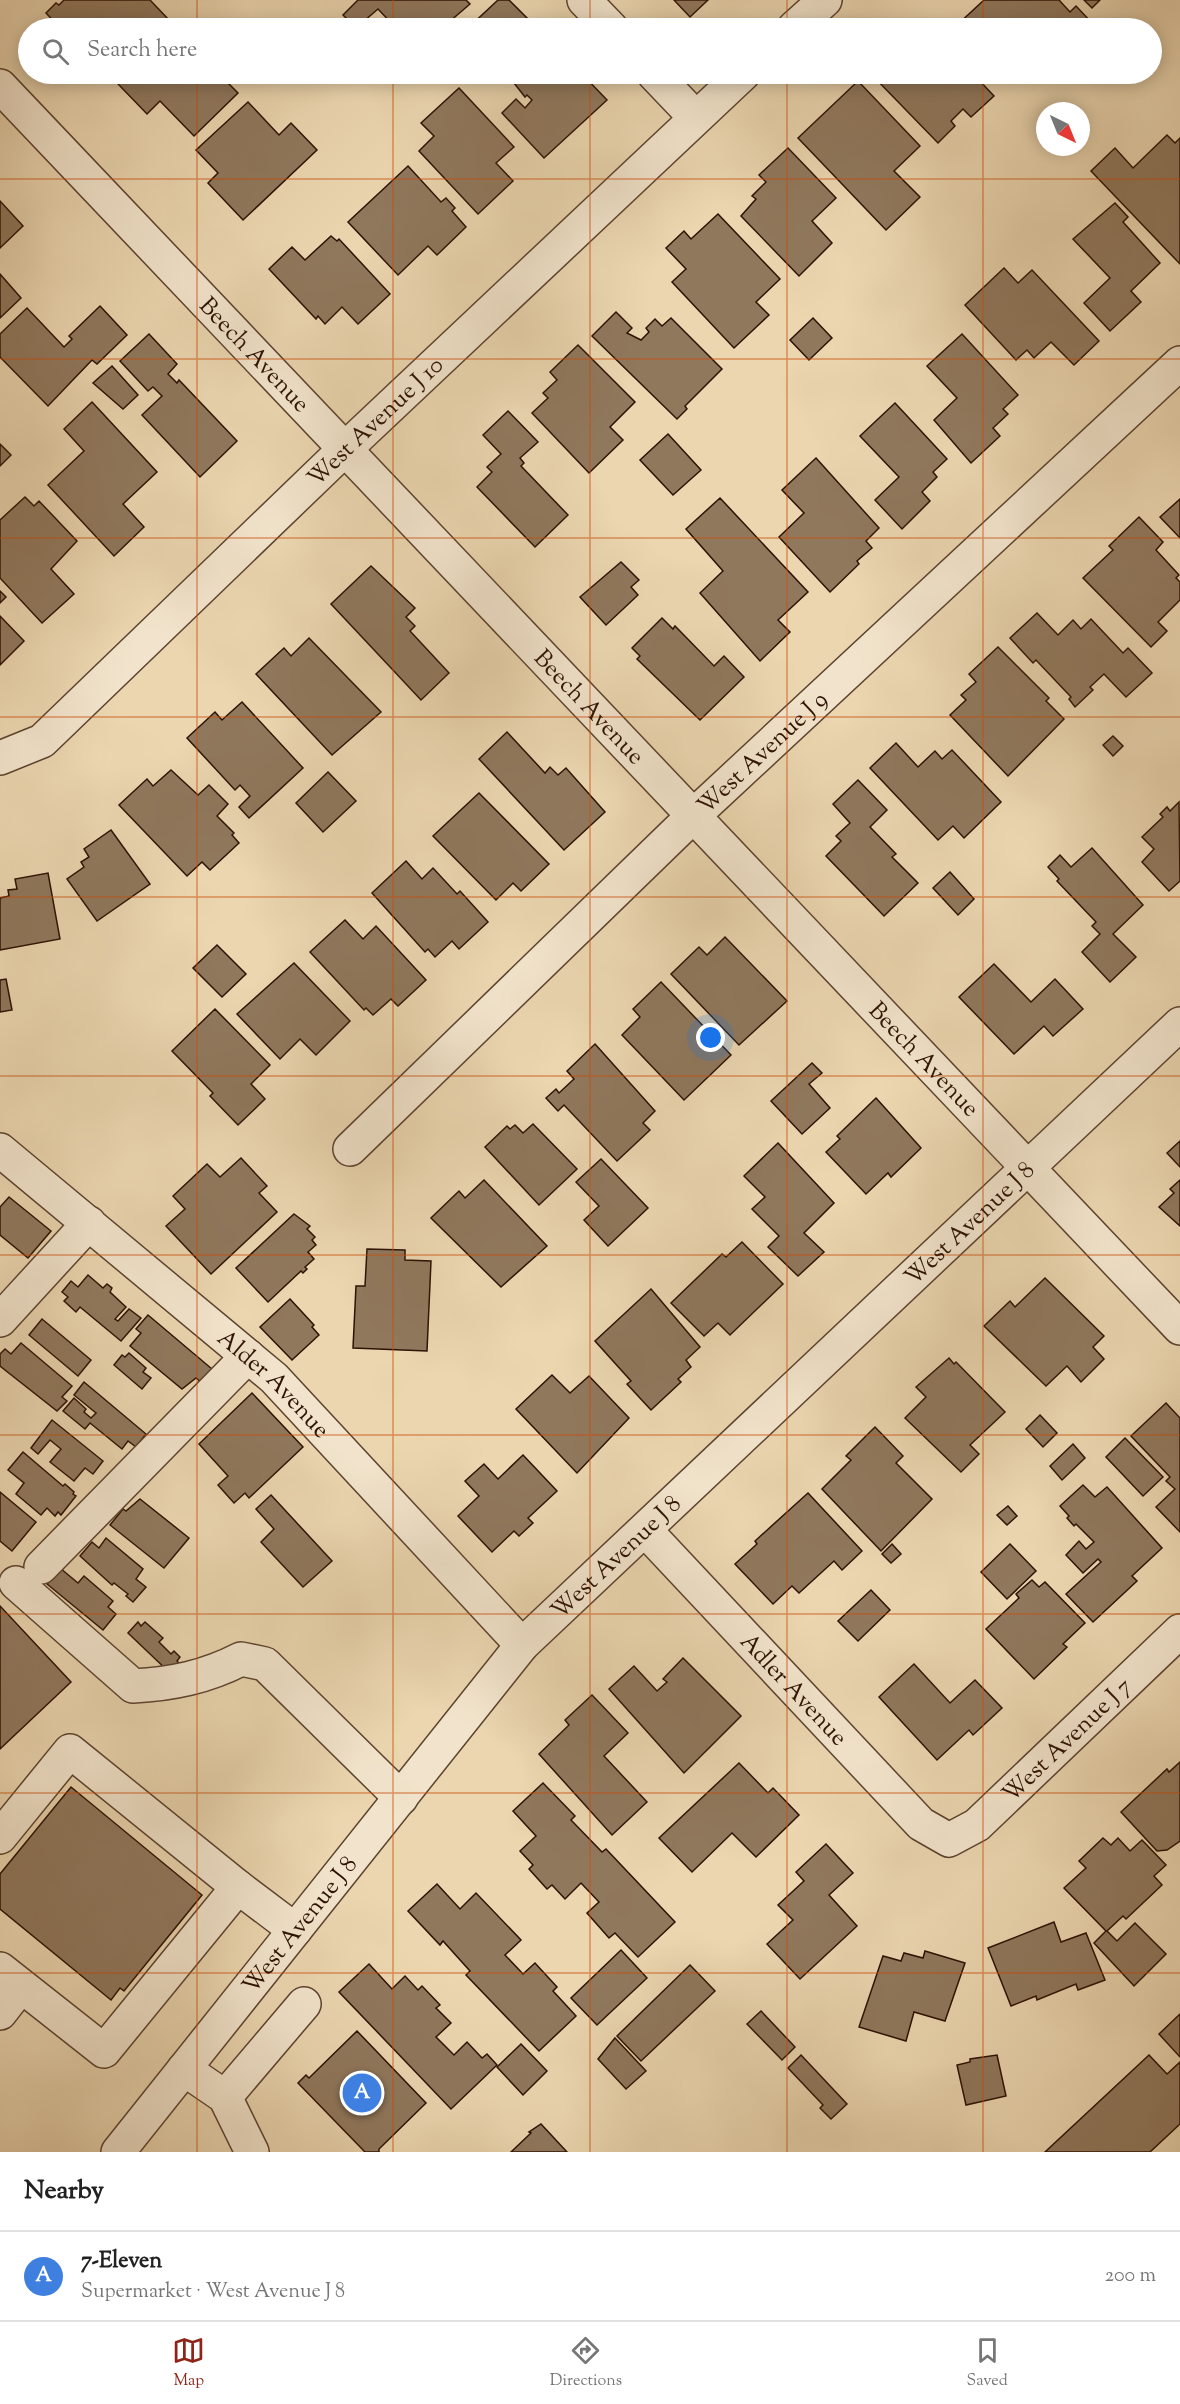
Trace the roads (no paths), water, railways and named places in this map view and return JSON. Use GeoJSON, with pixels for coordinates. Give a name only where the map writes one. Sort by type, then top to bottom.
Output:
{"type":"FeatureCollection","features":[{"type":"Feature","properties":{"kind":"street"},"geometry":{"type":"LineString","coordinates":[[584,0],[601,18]]}},
{"type":"Feature","properties":{"kind":"street"},"geometry":{"type":"LineString","coordinates":[[805,18],[825,0]]}},
{"type":"Feature","properties":{"kind":"street"},"geometry":{"type":"LineString","coordinates":[[664,84],[695,117]]}},
{"type":"Feature","properties":{"kind":"street","name":"West Avenue J 10"},"geometry":{"type":"LineString","coordinates":[[0,758],[42,741],[345,449],[732,84]]}},
{"type":"Feature","properties":{"kind":"street","name":"Beech Avenue"},"geometry":{"type":"LineString","coordinates":[[0,86],[692,817],[1180,1328]]}},
{"type":"Feature","properties":{"kind":"street","name":"West Avenue J 9"},"geometry":{"type":"LineString","coordinates":[[350,1149],[692,817],[1180,363]]}},
{"type":"Feature","properties":{"kind":"street","name":"West Avenue J 8"},"geometry":{"type":"LineString","coordinates":[[118,2152],[522,1645],[1180,1024]]}},
{"type":"Feature","properties":{"kind":"street","name":"Alder Avenue"},"geometry":{"type":"LineString","coordinates":[[0,1150],[274,1378],[522,1645]]}},
{"type":"Feature","properties":{"kind":"street"},"geometry":{"type":"LineString","coordinates":[[0,1320],[88,1223]]}},
{"type":"Feature","properties":{"kind":"street"},"geometry":{"type":"LineString","coordinates":[[248,1356],[29,1575],[133,1686],[184,1681],[213,1673],[241,1659],[265,1664],[400,1798]]}},
{"type":"Feature","properties":{"kind":"street","name":"Adler Avenue"},"geometry":{"type":"LineString","coordinates":[[645,1530],[921,1824],[949,1840]]}},
{"type":"Feature","properties":{"kind":"street","name":"West Avenue J 7"},"geometry":{"type":"LineString","coordinates":[[949,1840],[977,1825],[1180,1631]]}},
{"type":"Feature","properties":{"kind":"street"},"geometry":{"type":"LineString","coordinates":[[0,1837],[70,1751],[238,1887],[295,1930]]}},
{"type":"Feature","properties":{"kind":"street"},"geometry":{"type":"LineString","coordinates":[[0,2013],[11,1978],[104,2051],[238,1887]]}},
{"type":"Feature","properties":{"kind":"street"},"geometry":{"type":"LineString","coordinates":[[225,2097],[304,2004]]}},
{"type":"Feature","properties":{"kind":"street"},"geometry":{"type":"LineString","coordinates":[[184,2069],[225,2097],[252,2152]]}},
{"type":"Feature","properties":{"kind":"place","name":"7-Eleven"},"geometry":{"type":"Point","coordinates":[362,2093]}}]}
